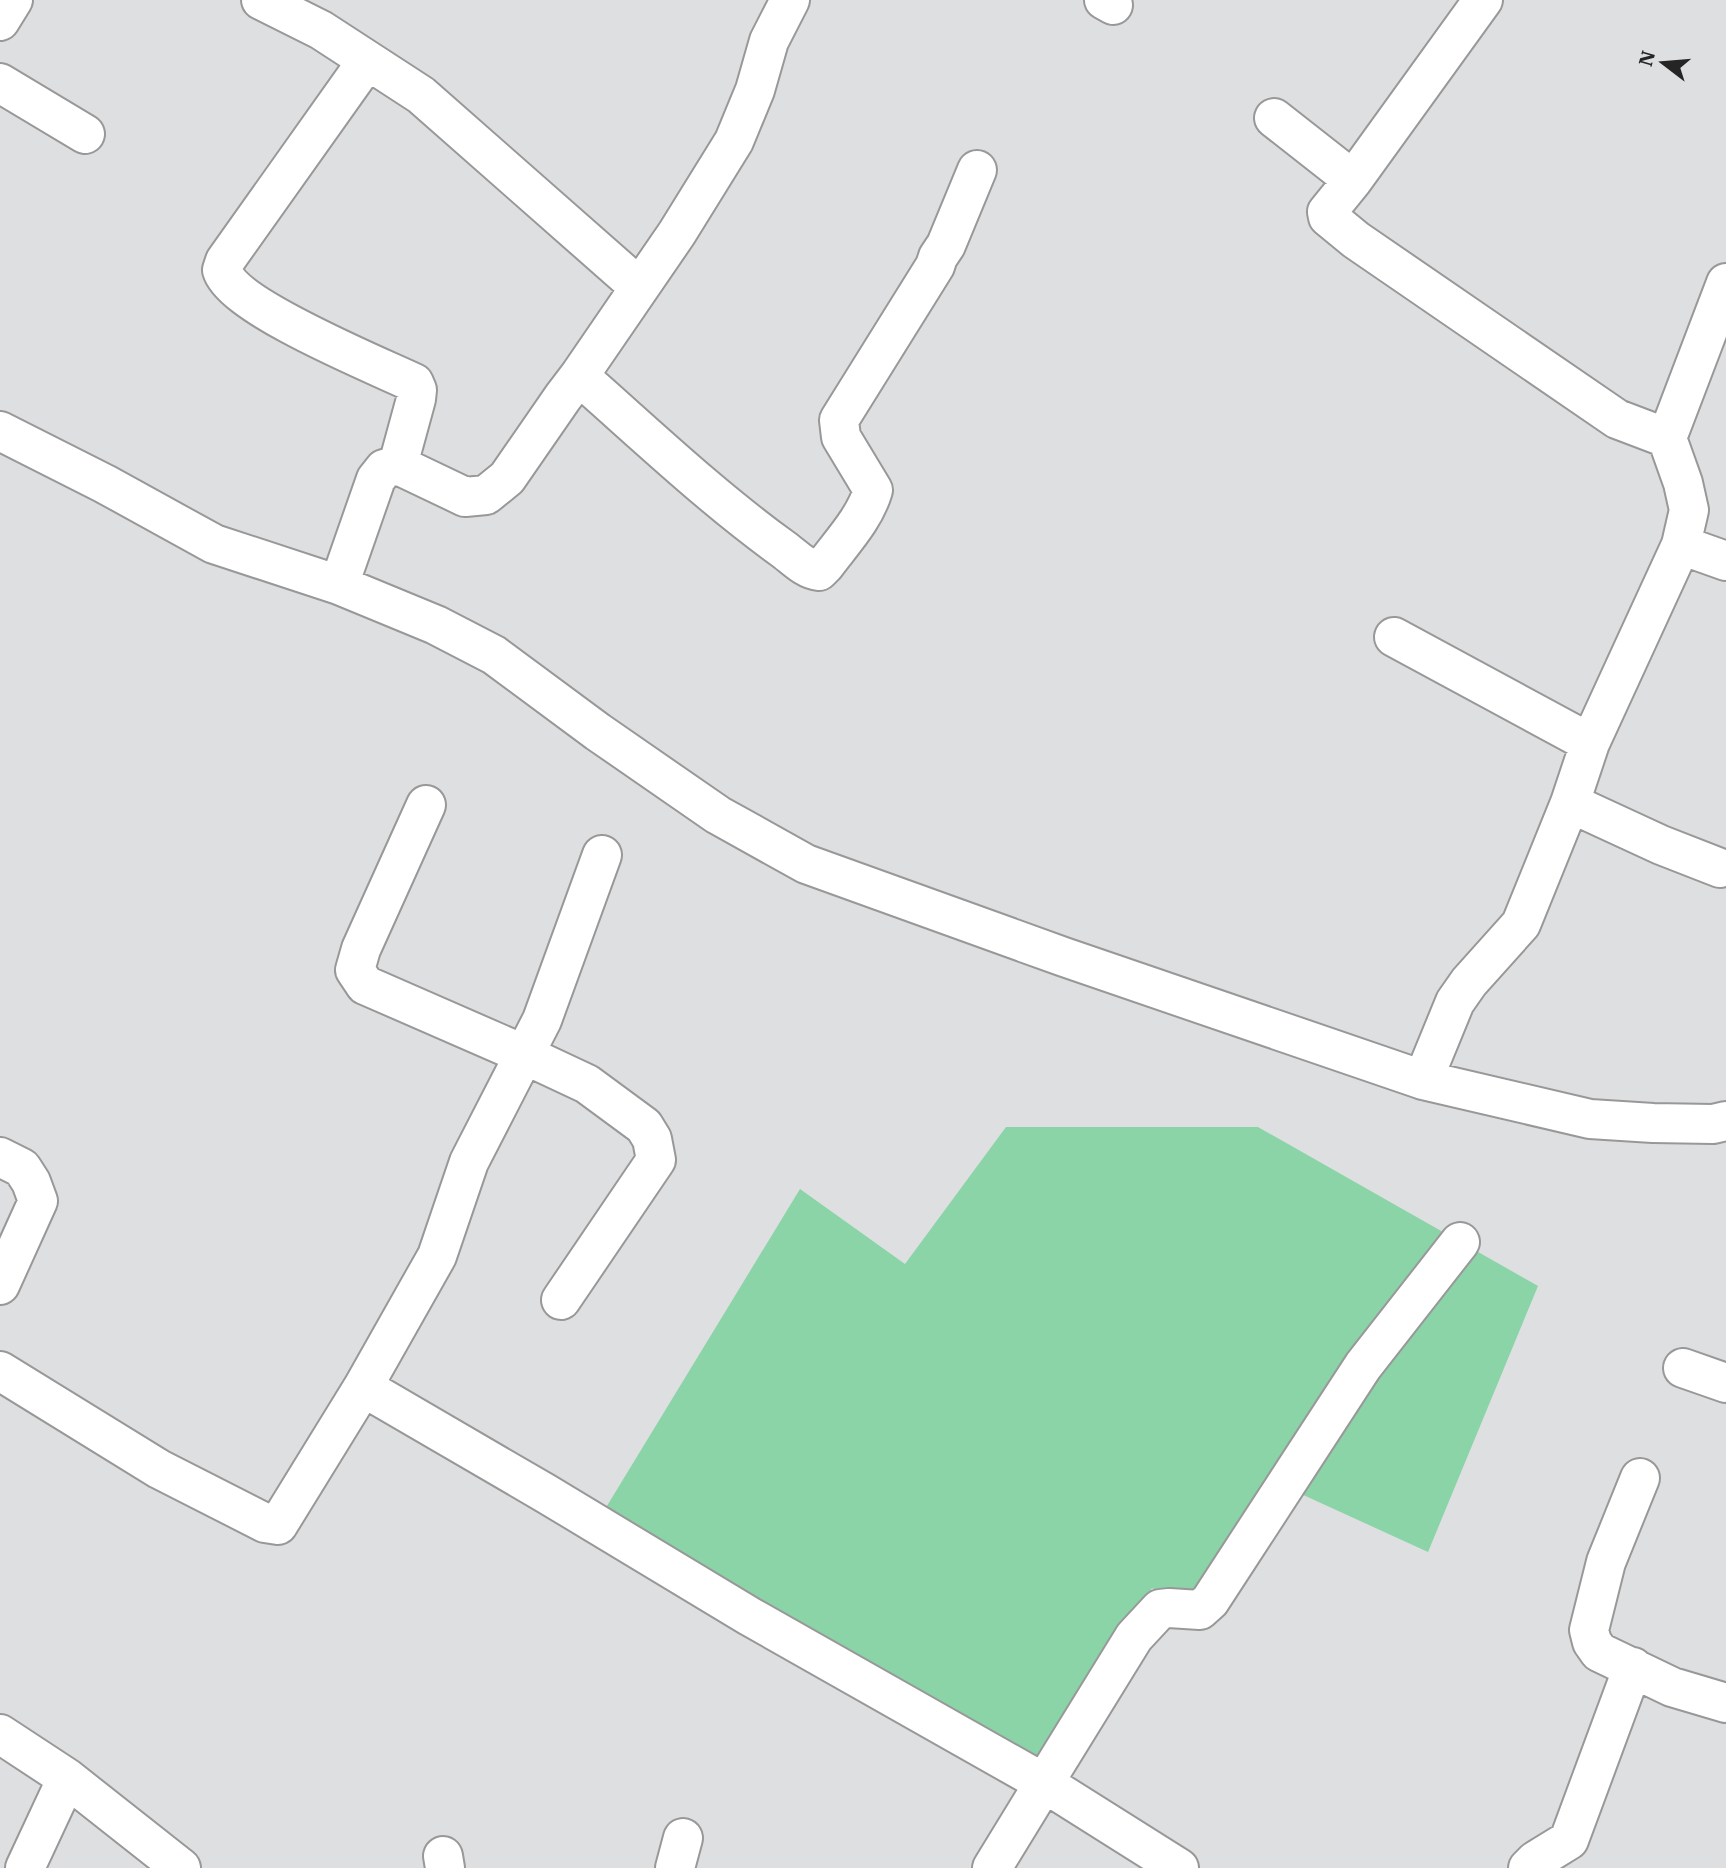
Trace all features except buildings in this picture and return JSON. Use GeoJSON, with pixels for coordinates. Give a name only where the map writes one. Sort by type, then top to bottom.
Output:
{"type":"FeatureCollection","features":[{"type":"Feature","properties":{"kind":"street"},"geometry":{"type":"LineString","coordinates":[[0,21],[13,0]]}},
{"type":"Feature","properties":{"kind":"street"},"geometry":{"type":"LineString","coordinates":[[261,0],[321,30],[421,95],[639,287]]}},
{"type":"Feature","properties":{"kind":"street"},"geometry":{"type":"LineString","coordinates":[[339,584],[376,479],[384,469],[398,465],[465,497],[486,495],[507,478],[677,233],[734,141],[755,90],[769,41],[790,0]]}},
{"type":"Feature","properties":{"kind":"street"},"geometry":{"type":"LineString","coordinates":[[1483,0],[1326,214],[1356,240],[1616,419],[1667,438]]}},
{"type":"Feature","properties":{"kind":"street"},"geometry":{"type":"LineString","coordinates":[[367,61],[225,261],[222,270],[228,282],[258,306],[328,343],[414,383],[417,390],[416,399],[398,465]]}},
{"type":"Feature","properties":{"kind":"street"},"geometry":{"type":"LineString","coordinates":[[0,83],[85,134]]}},
{"type":"Feature","properties":{"kind":"street"},"geometry":{"type":"LineString","coordinates":[[1274,118],[1353,180]]}},
{"type":"Feature","properties":{"kind":"street"},"geometry":{"type":"LineString","coordinates":[[579,376],[664,452],[759,531],[805,565],[819,571],[861,516],[869,504],[873,490],[841,437],[839,420],[935,266],[977,170]]}},
{"type":"Feature","properties":{"kind":"street"},"geometry":{"type":"LineString","coordinates":[[1423,1080],[1455,1002],[1469,982],[1521,924],[1570,803],[1590,743],[1681,545],[1689,510],[1683,483],[1667,438],[1714,346],[1726,284]]}},
{"type":"Feature","properties":{"kind":"street"},"geometry":{"type":"LineString","coordinates":[[0,431],[105,484],[214,544],[339,584],[436,625],[494,655],[598,732],[718,815],[806,864],[1038,948],[1423,1080],[1590,1119],[1665,1124],[1713,1124],[1726,1121]]}},
{"type":"Feature","properties":{"kind":"street"},"geometry":{"type":"LineString","coordinates":[[1681,545],[1726,561]]}},
{"type":"Feature","properties":{"kind":"street"},"geometry":{"type":"LineString","coordinates":[[1394,638],[1590,743]]}},
{"type":"Feature","properties":{"kind":"street"},"geometry":{"type":"LineString","coordinates":[[1570,803],[1661,845],[1720,868]]}},
{"type":"Feature","properties":{"kind":"street"},"geometry":{"type":"LineString","coordinates":[[426,806],[361,949],[355,970],[365,985],[587,1084],[644,1126],[652,1139],[656,1160],[561,1300]]}},
{"type":"Feature","properties":{"kind":"street"},"geometry":{"type":"LineString","coordinates":[[0,1371],[159,1469],[265,1523],[278,1525],[363,1387],[437,1256],[469,1162],[542,1020],[601,855]]}},
{"type":"Feature","properties":{"kind":"street"},"geometry":{"type":"LineString","coordinates":[[0,1157],[22,1168],[38,1201],[0,1285]]}},
{"type":"Feature","properties":{"kind":"street"},"geometry":{"type":"LineString","coordinates":[[992,1868],[1134,1637],[1160,1609],[1200,1610],[1210,1601],[1363,1366],[1460,1242]]}},
{"type":"Feature","properties":{"kind":"street"},"geometry":{"type":"LineString","coordinates":[[1683,1368],[1726,1383]]}},
{"type":"Feature","properties":{"kind":"street"},"geometry":{"type":"LineString","coordinates":[[363,1387],[749,1616],[1044,1783],[1179,1868]]}},
{"type":"Feature","properties":{"kind":"street"},"geometry":{"type":"LineString","coordinates":[[1640,1478],[1606,1562],[1589,1630],[1592,1642],[1599,1651],[1672,1687],[1726,1703]]}},
{"type":"Feature","properties":{"kind":"street"},"geometry":{"type":"LineString","coordinates":[[1528,1868],[1569,1840],[1633,1667]]}},
{"type":"Feature","properties":{"kind":"street"},"geometry":{"type":"LineString","coordinates":[[0,1734],[67,1778],[181,1868]]}},
{"type":"Feature","properties":{"kind":"street"},"geometry":{"type":"LineString","coordinates":[[25,1868],[67,1778]]}},
{"type":"Feature","properties":{"kind":"green space"},"geometry":{"type":"Polygon","coordinates":[[[1006,1127],[1258,1127],[1538,1286],[1428,1552],[1288,1488],[1201,1622],[1152,1588],[1033,1788],[599,1519],[800,1189],[905,1264],[1006,1127]]]}}]}
